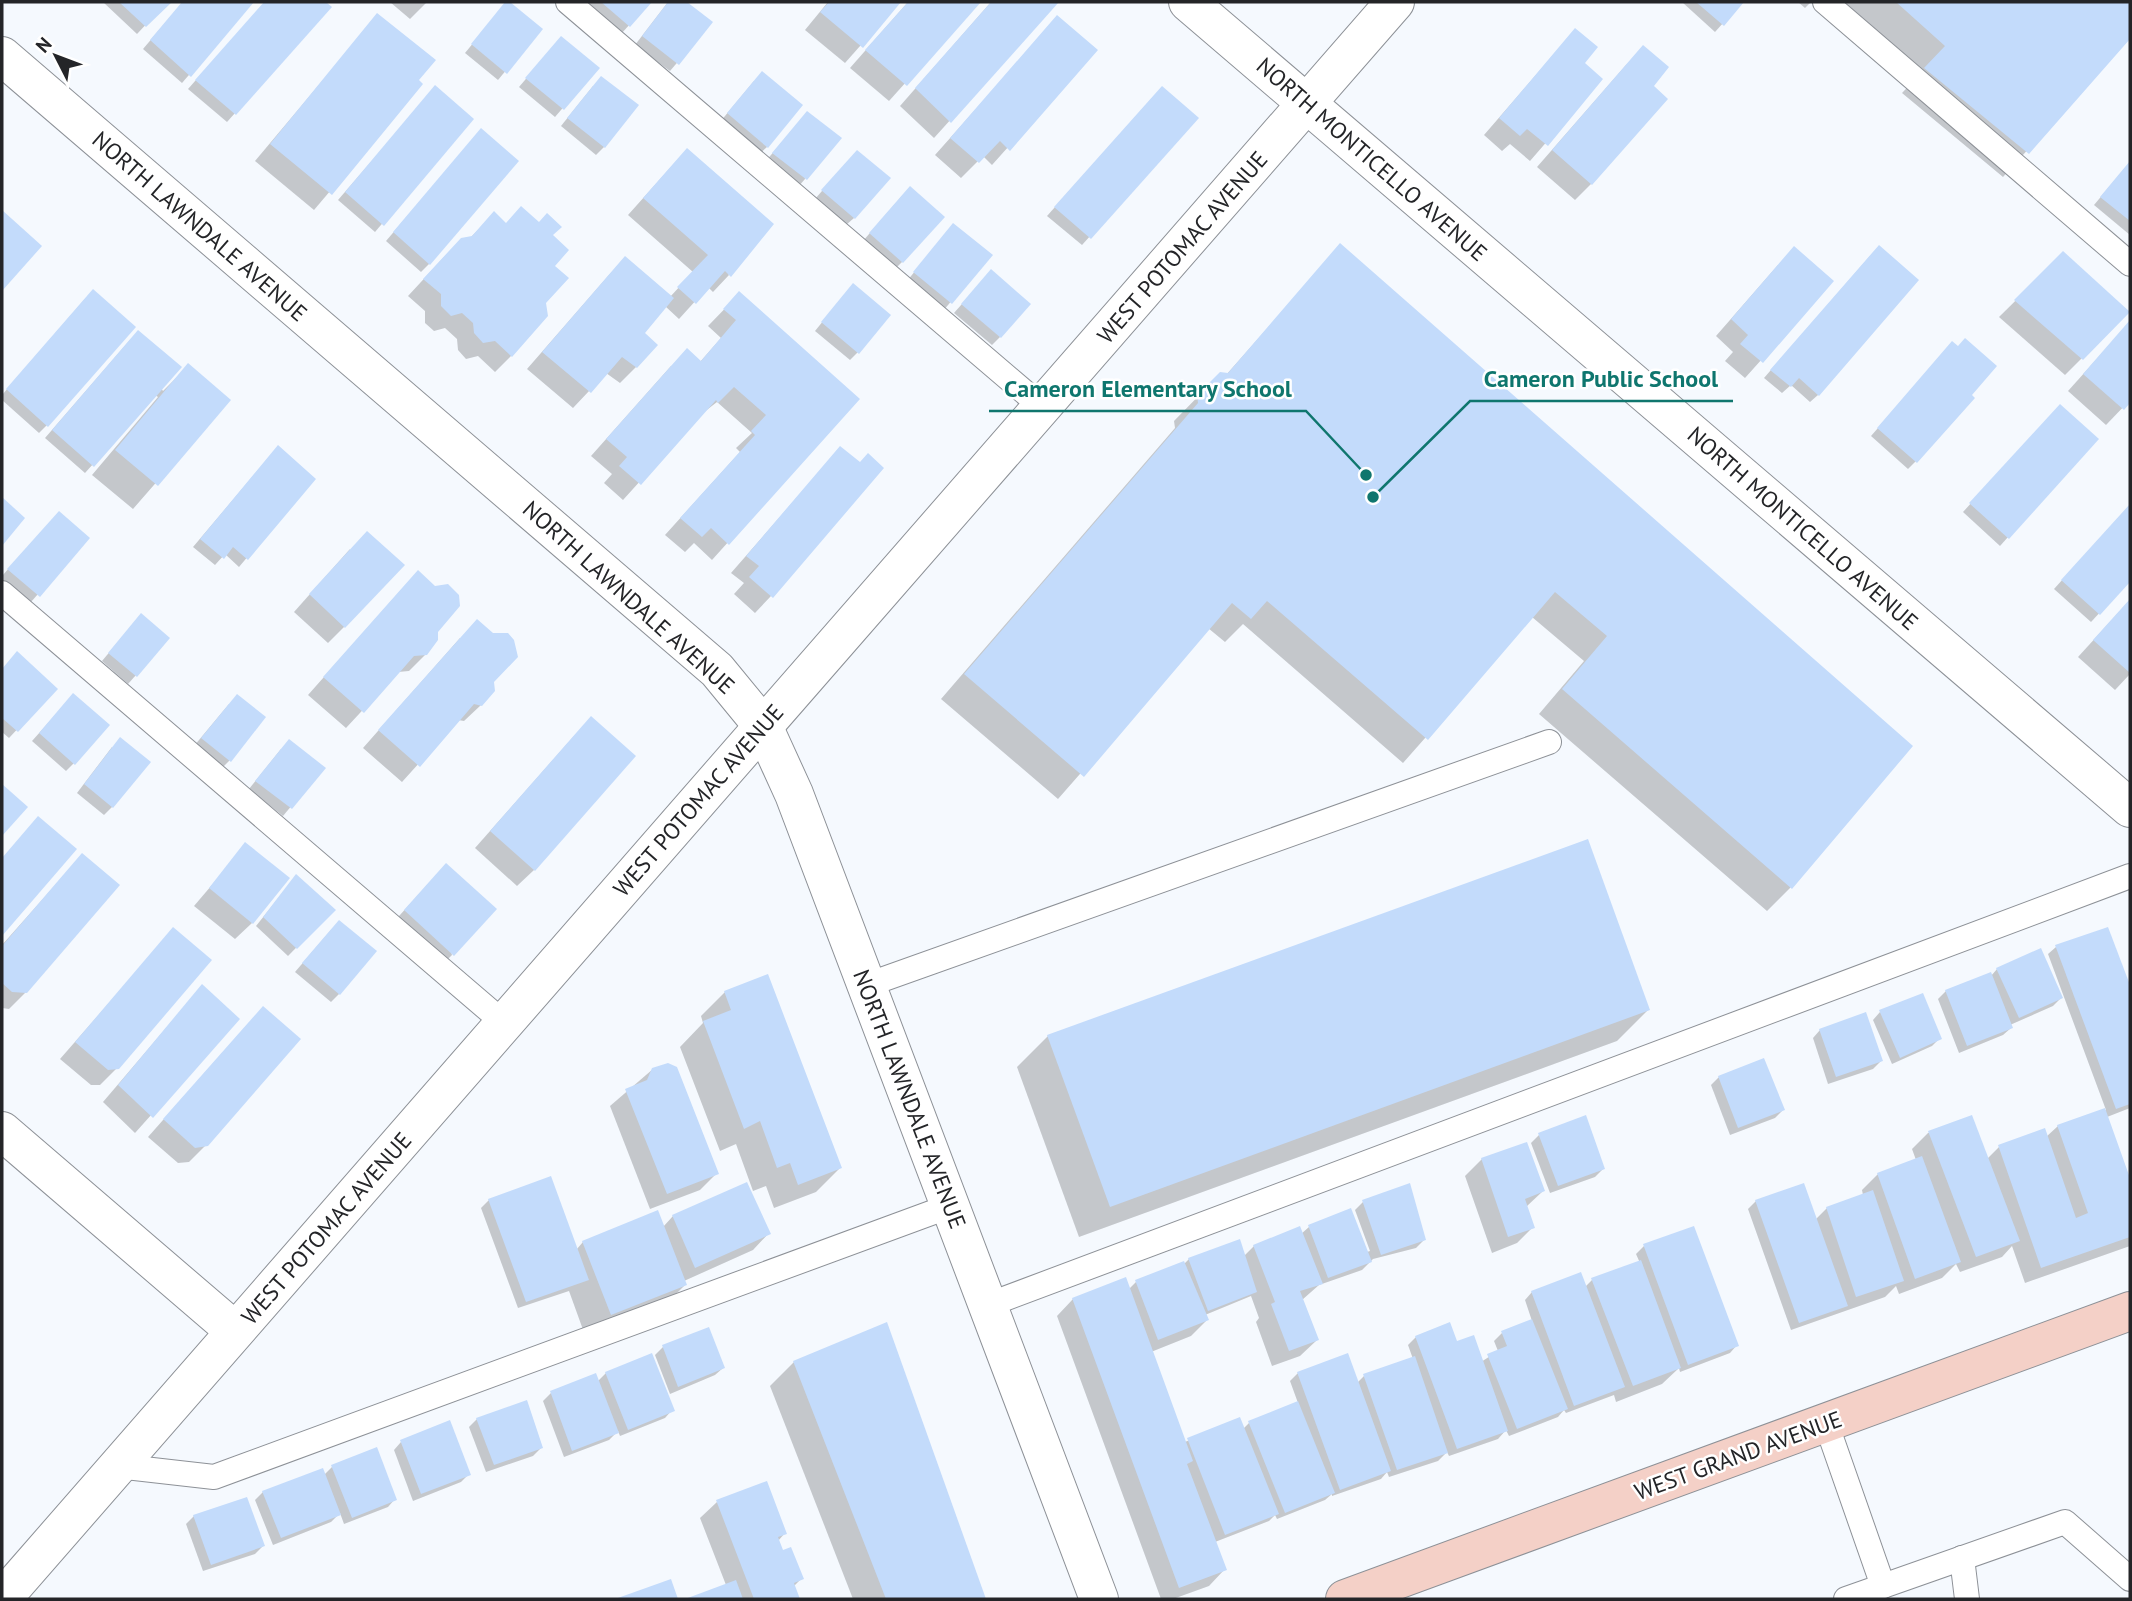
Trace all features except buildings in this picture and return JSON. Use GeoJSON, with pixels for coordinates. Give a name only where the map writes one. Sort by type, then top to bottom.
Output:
{"type":"FeatureCollection","features":[{"type":"Feature","properties":{"kind":"main road","name":"WEST GRAND AVENUE"},"geometry":{"type":"LineString","coordinates":[[1345,1599],[2130,1311]]}},
{"type":"Feature","properties":{"kind":"street","name":"NORTH MONTICELLO AVENUE"},"geometry":{"type":"LineString","coordinates":[[1188,2],[2130,808]]}},
{"type":"Feature","properties":{"kind":"street","name":"WEST POTOMAC AVENUE"},"geometry":{"type":"LineString","coordinates":[[2,1599],[1395,2]]}},
{"type":"Feature","properties":{"kind":"street","name":"NORTH LAWNDALE AVENUE"},"geometry":{"type":"LineString","coordinates":[[2,56],[717,670],[764,726],[794,794],[1099,1599]]}},
{"type":"Feature","properties":{"kind":"street"},"geometry":{"type":"LineString","coordinates":[[2,1131],[235,1331]]}},
{"type":"Feature","properties":{"kind":"lane"},"geometry":{"type":"LineString","coordinates":[[568,2],[1042,407]]}},
{"type":"Feature","properties":{"kind":"lane"},"geometry":{"type":"LineString","coordinates":[[1825,2],[2130,264]]}},
{"type":"Feature","properties":{"kind":"lane"},"geometry":{"type":"LineString","coordinates":[[2,593],[504,1023]]}},
{"type":"Feature","properties":{"kind":"lane"},"geometry":{"type":"LineString","coordinates":[[867,985],[1549,742]]}},
{"type":"Feature","properties":{"kind":"lane"},"geometry":{"type":"LineString","coordinates":[[988,1305],[2130,876]]}},
{"type":"Feature","properties":{"kind":"lane"},"geometry":{"type":"LineString","coordinates":[[117,1466],[214,1476],[950,1206]]}},
{"type":"Feature","properties":{"kind":"lane"},"geometry":{"type":"LineString","coordinates":[[1826,1423],[1883,1586]]}},
{"type":"Feature","properties":{"kind":"lane"},"geometry":{"type":"LineString","coordinates":[[1846,1599],[2065,1522],[2130,1580]]}},
{"type":"Feature","properties":{"kind":"lane"},"geometry":{"type":"LineString","coordinates":[[1962,1558],[1967,1599]]}},
{"type":"Feature","properties":{"kind":"place","name":"Cameron Elementary School"},"geometry":{"type":"Point","coordinates":[1366,475]}},
{"type":"Feature","properties":{"kind":"place","name":"Cameron Public School"},"geometry":{"type":"Point","coordinates":[1373,497]}}]}
